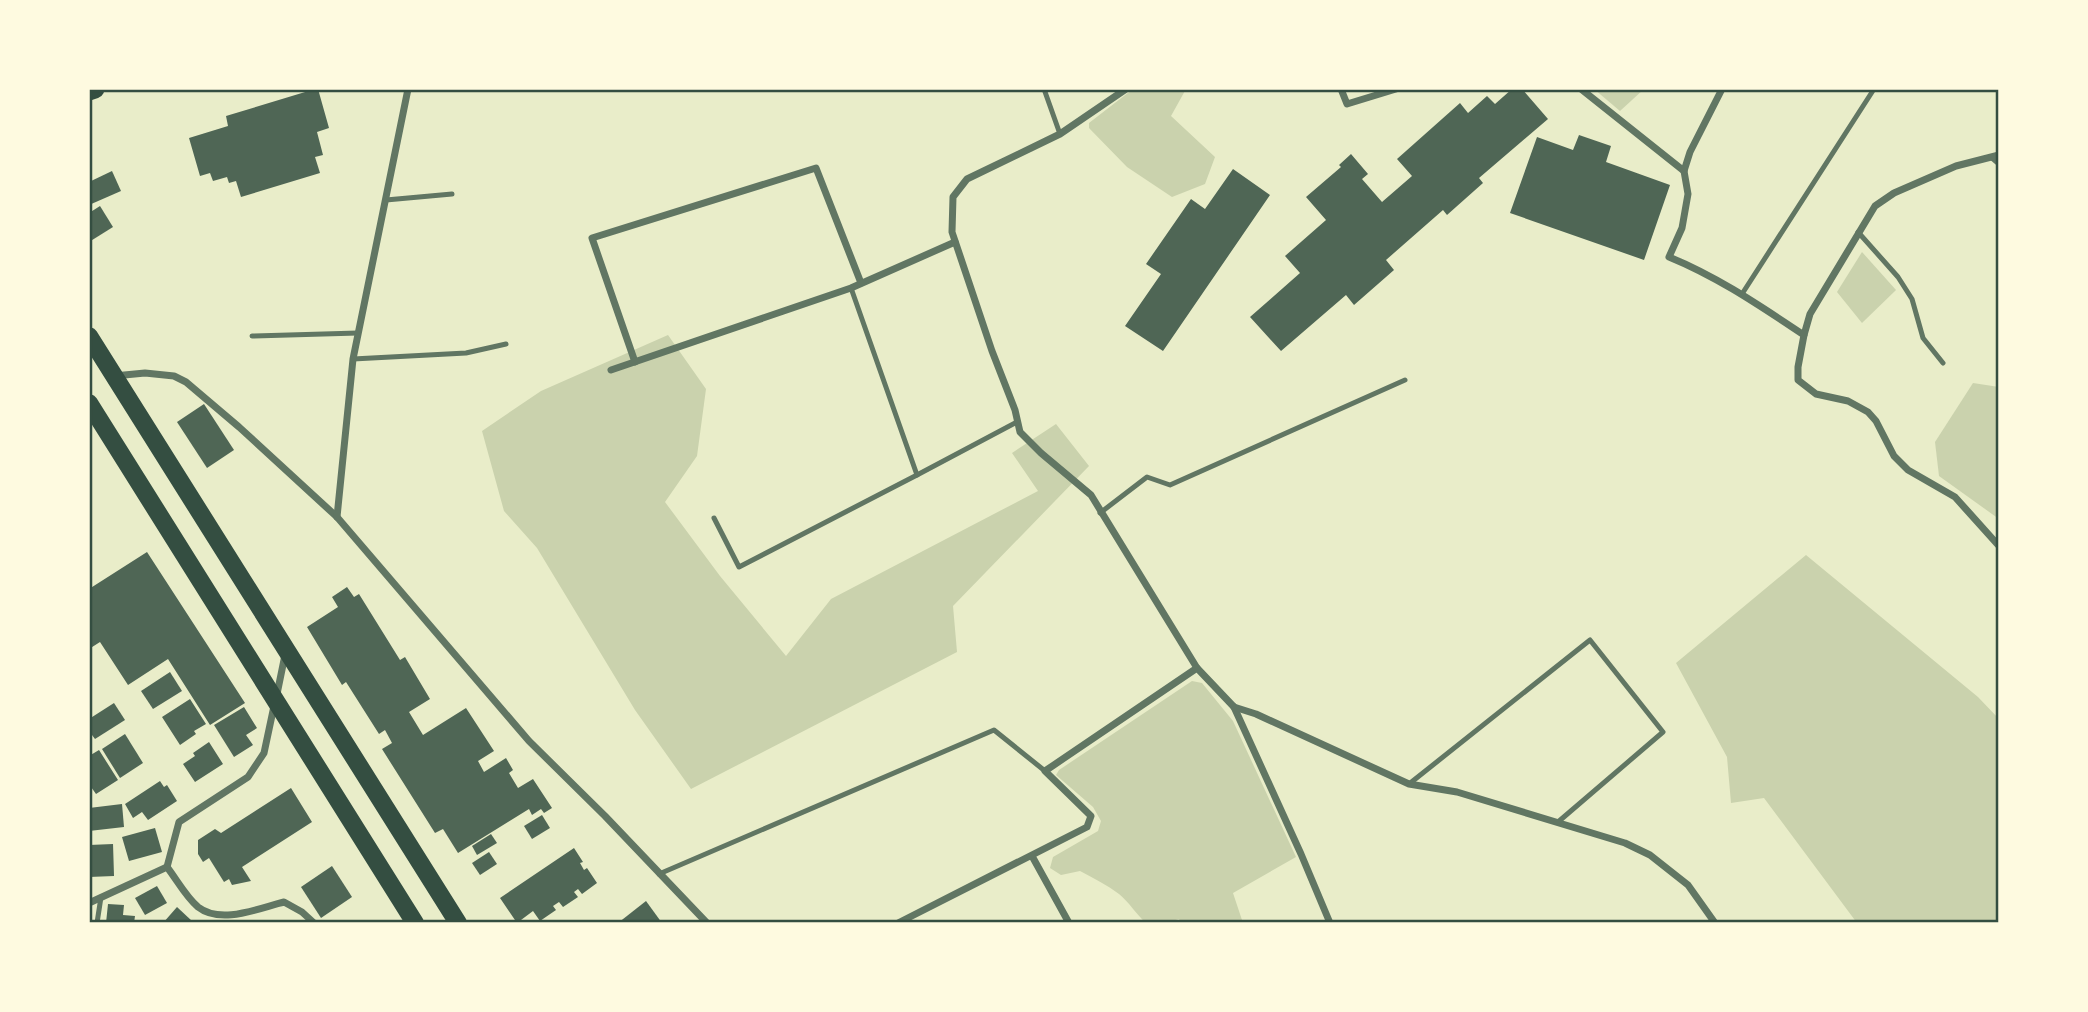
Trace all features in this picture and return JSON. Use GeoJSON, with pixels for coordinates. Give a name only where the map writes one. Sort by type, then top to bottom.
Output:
{"type":"FeatureCollection","features":[{"type":"Feature","properties":{"kind":"main road"},"geometry":{"type":"LineString","coordinates":[[89,336],[458,923]]}},
{"type":"Feature","properties":{"kind":"main road"},"geometry":{"type":"LineString","coordinates":[[89,403],[415,923]]}},
{"type":"Feature","properties":{"kind":"street"},"geometry":{"type":"LineString","coordinates":[[337,517],[353,359],[408,89]]}},
{"type":"Feature","properties":{"kind":"street"},"geometry":{"type":"LineString","coordinates":[[1126,89],[1060,134],[967,179],[953,197],[952,232],[1015,410],[1020,432],[1091,495],[1197,668],[1234,707],[1330,923]]}},
{"type":"Feature","properties":{"kind":"street"},"geometry":{"type":"LineString","coordinates":[[1341,89],[1347,104],[1396,89]]}},
{"type":"Feature","properties":{"kind":"street"},"geometry":{"type":"LineString","coordinates":[[1581,89],[1684,171]]}},
{"type":"Feature","properties":{"kind":"street"},"geometry":{"type":"LineString","coordinates":[[1722,89],[1690,152],[1684,171],[1688,194],[1682,228],[1670,257],[1696,268],[1742,294],[1804,335]]}},
{"type":"Feature","properties":{"kind":"street"},"geometry":{"type":"LineString","coordinates":[[1997,159],[1956,166],[1894,192],[1875,206],[1810,314],[1798,367],[1798,380],[1816,394],[1848,401],[1868,412],[1876,421],[1894,456],[1908,470],[1955,497],[1999,546]]}},
{"type":"Feature","properties":{"kind":"street"},"geometry":{"type":"LineString","coordinates":[[635,362],[592,238],[816,168],[860,283]]}},
{"type":"Feature","properties":{"kind":"street"},"geometry":{"type":"LineString","coordinates":[[611,370],[851,288],[955,243]]}},
{"type":"Feature","properties":{"kind":"street"},"geometry":{"type":"LineString","coordinates":[[114,376],[145,373],[174,376],[186,382],[337,517],[529,741],[606,816],[705,922]]}},
{"type":"Feature","properties":{"kind":"street"},"geometry":{"type":"LineString","coordinates":[[167,867],[179,822],[248,777],[264,753],[286,651]]}},
{"type":"Feature","properties":{"kind":"street"},"geometry":{"type":"LineString","coordinates":[[898,923],[1087,827],[1091,816],[1045,771],[1197,668]]}},
{"type":"Feature","properties":{"kind":"street"},"geometry":{"type":"LineString","coordinates":[[1234,707],[1256,714],[1409,783],[1457,792],[1625,843],[1650,855],[1688,885],[1715,923]]}},
{"type":"Feature","properties":{"kind":"street"},"geometry":{"type":"LineString","coordinates":[[1032,856],[1069,923]]}},
{"type":"Feature","properties":{"kind":"street"},"geometry":{"type":"LineString","coordinates":[[89,903],[167,867]]}},
{"type":"Feature","properties":{"kind":"street"},"geometry":{"type":"LineString","coordinates":[[167,867],[198,907],[212,914],[233,914],[284,902],[303,912],[314,923]]}},
{"type":"Feature","properties":{"kind":"lane"},"geometry":{"type":"LineString","coordinates":[[1044,89],[1060,134]]}},
{"type":"Feature","properties":{"kind":"lane"},"geometry":{"type":"LineString","coordinates":[[1742,294],[1874,89]]}},
{"type":"Feature","properties":{"kind":"lane"},"geometry":{"type":"LineString","coordinates":[[386,200],[452,194]]}},
{"type":"Feature","properties":{"kind":"lane"},"geometry":{"type":"LineString","coordinates":[[1858,232],[1898,277],[1912,299],[1923,338],[1943,363]]}},
{"type":"Feature","properties":{"kind":"lane"},"geometry":{"type":"LineString","coordinates":[[851,288],[917,475]]}},
{"type":"Feature","properties":{"kind":"lane"},"geometry":{"type":"LineString","coordinates":[[252,336],[358,333]]}},
{"type":"Feature","properties":{"kind":"lane"},"geometry":{"type":"LineString","coordinates":[[353,359],[466,353],[506,344]]}},
{"type":"Feature","properties":{"kind":"lane"},"geometry":{"type":"LineString","coordinates":[[1100,513],[1147,477],[1170,485],[1405,380]]}},
{"type":"Feature","properties":{"kind":"lane"},"geometry":{"type":"LineString","coordinates":[[715,518],[739,567],[1017,422]]}},
{"type":"Feature","properties":{"kind":"lane"},"geometry":{"type":"LineString","coordinates":[[1409,783],[1590,640],[1663,733],[1558,822]]}},
{"type":"Feature","properties":{"kind":"lane"},"geometry":{"type":"LineString","coordinates":[[659,874],[995,730],[1045,771]]}},
{"type":"Feature","properties":{"kind":"lane"},"geometry":{"type":"LineString","coordinates":[[97,923],[101,897]]}},
{"type":"Feature","properties":{"kind":"green space"},"geometry":{"type":"Polygon","coordinates":[[[1133,89],[1186,89],[1171,116],[1215,157],[1205,184],[1172,197],[1127,167],[1089,128],[1089,123],[1133,89]]]}},
{"type":"Feature","properties":{"kind":"green space"},"geometry":{"type":"Polygon","coordinates":[[[1594,89],[1644,89],[1620,111],[1594,89]]]}},
{"type":"Feature","properties":{"kind":"green space"},"geometry":{"type":"Polygon","coordinates":[[[1862,252],[1896,290],[1862,323],[1837,292],[1862,252]]]}},
{"type":"Feature","properties":{"kind":"green space"},"geometry":{"type":"Polygon","coordinates":[[[668,335],[706,389],[697,456],[665,502],[720,576],[786,656],[831,599],[1038,491],[1012,453],[1056,424],[1089,466],[953,606],[957,652],[691,789],[635,710],[537,548],[504,511],[482,431],[541,391],[668,335]]]}},
{"type":"Feature","properties":{"kind":"green space"},"geometry":{"type":"Polygon","coordinates":[[[1973,383],[1999,387],[1999,519],[1939,476],[1935,442],[1973,383]]]}},
{"type":"Feature","properties":{"kind":"green space"},"geometry":{"type":"Polygon","coordinates":[[[1806,555],[1978,697],[1999,719],[1999,923],[1857,923],[1764,798],[1731,803],[1727,757],[1676,663],[1806,555]]]}},
{"type":"Feature","properties":{"kind":"green space"},"geometry":{"type":"Polygon","coordinates":[[[1192,681],[1202,683],[1233,721],[1296,857],[1233,893],[1243,923],[1181,923],[1179,919],[1165,923],[1146,923],[1123,897],[1100,882],[1080,871],[1061,875],[1050,868],[1053,857],[1098,831],[1101,821],[1093,807],[1056,775],[1059,770],[1192,681]]]}},
{"type":"Feature","properties":{"kind":"building"},"geometry":{"type":"Polygon","coordinates":[[[318,89],[329,128],[317,132],[323,155],[315,157],[320,173],[241,197],[236,181],[229,183],[227,177],[213,181],[210,173],[200,176],[189,138],[228,126],[226,116],[318,89]]]}},
{"type":"Feature","properties":{"kind":"building"},"geometry":{"type":"Polygon","coordinates":[[[1512,89],[1522,89],[1548,119],[1479,178],[1483,183],[1447,215],[1443,210],[1386,260],[1394,270],[1354,305],[1346,295],[1281,351],[1250,317],[1300,273],[1285,256],[1326,220],[1306,197],[1341,167],[1339,165],[1351,154],[1368,174],[1362,179],[1382,202],[1412,176],[1397,159],[1460,103],[1468,113],[1487,96],[1495,104],[1512,89]]]}},
{"type":"Feature","properties":{"kind":"building"},"geometry":{"type":"Polygon","coordinates":[[[1579,135],[1611,146],[1606,162],[1670,185],[1644,260],[1510,213],[1537,137],[1573,150],[1579,135]]]}},
{"type":"Feature","properties":{"kind":"building"},"geometry":{"type":"Polygon","coordinates":[[[1233,169],[1270,195],[1163,351],[1125,326],[1161,274],[1146,264],[1191,199],[1205,209],[1233,169]]]}},
{"type":"Feature","properties":{"kind":"building"},"geometry":{"type":"Polygon","coordinates":[[[112,171],[121,191],[89,205],[89,182],[112,171]]]}},
{"type":"Feature","properties":{"kind":"building"},"geometry":{"type":"Polygon","coordinates":[[[100,206],[113,227],[89,242],[89,213],[100,206]]]}},
{"type":"Feature","properties":{"kind":"building"},"geometry":{"type":"Polygon","coordinates":[[[204,404],[234,450],[207,468],[177,422],[204,404]]]}},
{"type":"Feature","properties":{"kind":"building"},"geometry":{"type":"Polygon","coordinates":[[[147,552],[245,703],[210,725],[168,659],[128,685],[100,642],[89,649],[89,589],[147,552]]]}},
{"type":"Feature","properties":{"kind":"building"},"geometry":{"type":"Polygon","coordinates":[[[347,587],[354,597],[359,594],[400,660],[405,657],[430,699],[409,712],[423,735],[466,708],[494,751],[478,761],[484,772],[506,758],[513,770],[509,773],[518,788],[533,779],[552,808],[544,813],[541,809],[532,815],[529,809],[458,853],[443,829],[435,833],[382,749],[392,743],[385,730],[379,734],[346,682],[342,685],[307,627],[338,607],[332,597],[347,587]]]}},
{"type":"Feature","properties":{"kind":"building"},"geometry":{"type":"Polygon","coordinates":[[[170,672],[182,691],[153,709],[141,691],[170,672]]]}},
{"type":"Feature","properties":{"kind":"building"},"geometry":{"type":"Polygon","coordinates":[[[190,699],[206,724],[180,745],[162,717],[190,699]]]}},
{"type":"Feature","properties":{"kind":"building"},"geometry":{"type":"Polygon","coordinates":[[[114,703],[125,720],[95,739],[89,731],[89,719],[114,703]]]}},
{"type":"Feature","properties":{"kind":"building"},"geometry":{"type":"Polygon","coordinates":[[[244,707],[257,728],[246,735],[253,745],[234,757],[214,725],[244,707]]]}},
{"type":"Feature","properties":{"kind":"building"},"geometry":{"type":"Polygon","coordinates":[[[125,734],[143,763],[120,778],[102,749],[125,734]]]}},
{"type":"Feature","properties":{"kind":"building"},"geometry":{"type":"Polygon","coordinates":[[[209,742],[223,764],[195,782],[183,764],[209,742]]]}},
{"type":"Feature","properties":{"kind":"building"},"geometry":{"type":"Polygon","coordinates":[[[99,750],[118,780],[96,794],[89,784],[89,776],[92,774],[89,770],[89,756],[99,750]]]}},
{"type":"Feature","properties":{"kind":"building"},"geometry":{"type":"Polygon","coordinates":[[[160,781],[164,787],[167,785],[177,801],[148,820],[142,812],[133,818],[125,804],[160,781]]]}},
{"type":"Feature","properties":{"kind":"building"},"geometry":{"type":"Polygon","coordinates":[[[291,788],[312,822],[242,867],[251,881],[232,885],[229,879],[224,882],[209,858],[203,862],[198,854],[198,840],[215,829],[221,833],[291,788]]]}},
{"type":"Feature","properties":{"kind":"building"},"geometry":{"type":"Polygon","coordinates":[[[122,804],[124,827],[89,831],[89,808],[122,804]]]}},
{"type":"Feature","properties":{"kind":"building"},"geometry":{"type":"Polygon","coordinates":[[[542,815],[550,828],[532,839],[524,826],[542,815]]]}},
{"type":"Feature","properties":{"kind":"building"},"geometry":{"type":"Polygon","coordinates":[[[155,828],[162,852],[129,861],[122,837],[155,828]]]}},
{"type":"Feature","properties":{"kind":"building"},"geometry":{"type":"Polygon","coordinates":[[[491,834],[497,843],[477,855],[472,846],[491,834]]]}},
{"type":"Feature","properties":{"kind":"building"},"geometry":{"type":"Polygon","coordinates":[[[113,844],[114,876],[89,877],[89,845],[113,844]]]}},
{"type":"Feature","properties":{"kind":"building"},"geometry":{"type":"Polygon","coordinates":[[[574,848],[583,862],[580,863],[584,870],[587,868],[597,883],[582,894],[578,889],[574,892],[578,897],[563,907],[559,902],[553,906],[556,910],[540,921],[533,911],[517,923],[500,898],[574,848]]]}},
{"type":"Feature","properties":{"kind":"building"},"geometry":{"type":"Polygon","coordinates":[[[489,852],[497,864],[480,875],[472,863],[489,852]]]}},
{"type":"Feature","properties":{"kind":"building"},"geometry":{"type":"Polygon","coordinates":[[[332,866],[352,897],[321,918],[301,887],[332,866]]]}},
{"type":"Feature","properties":{"kind":"building"},"geometry":{"type":"Polygon","coordinates":[[[157,886],[167,903],[145,915],[135,898],[157,886]]]}},
{"type":"Feature","properties":{"kind":"building"},"geometry":{"type":"Polygon","coordinates":[[[646,901],[662,923],[618,923],[646,901]]]}},
{"type":"Feature","properties":{"kind":"building"},"geometry":{"type":"Polygon","coordinates":[[[108,904],[124,905],[123,915],[135,916],[134,923],[106,923],[108,904]]]}},
{"type":"Feature","properties":{"kind":"building"},"geometry":{"type":"Polygon","coordinates":[[[177,907],[192,921],[163,923],[177,907]]]}}]}
